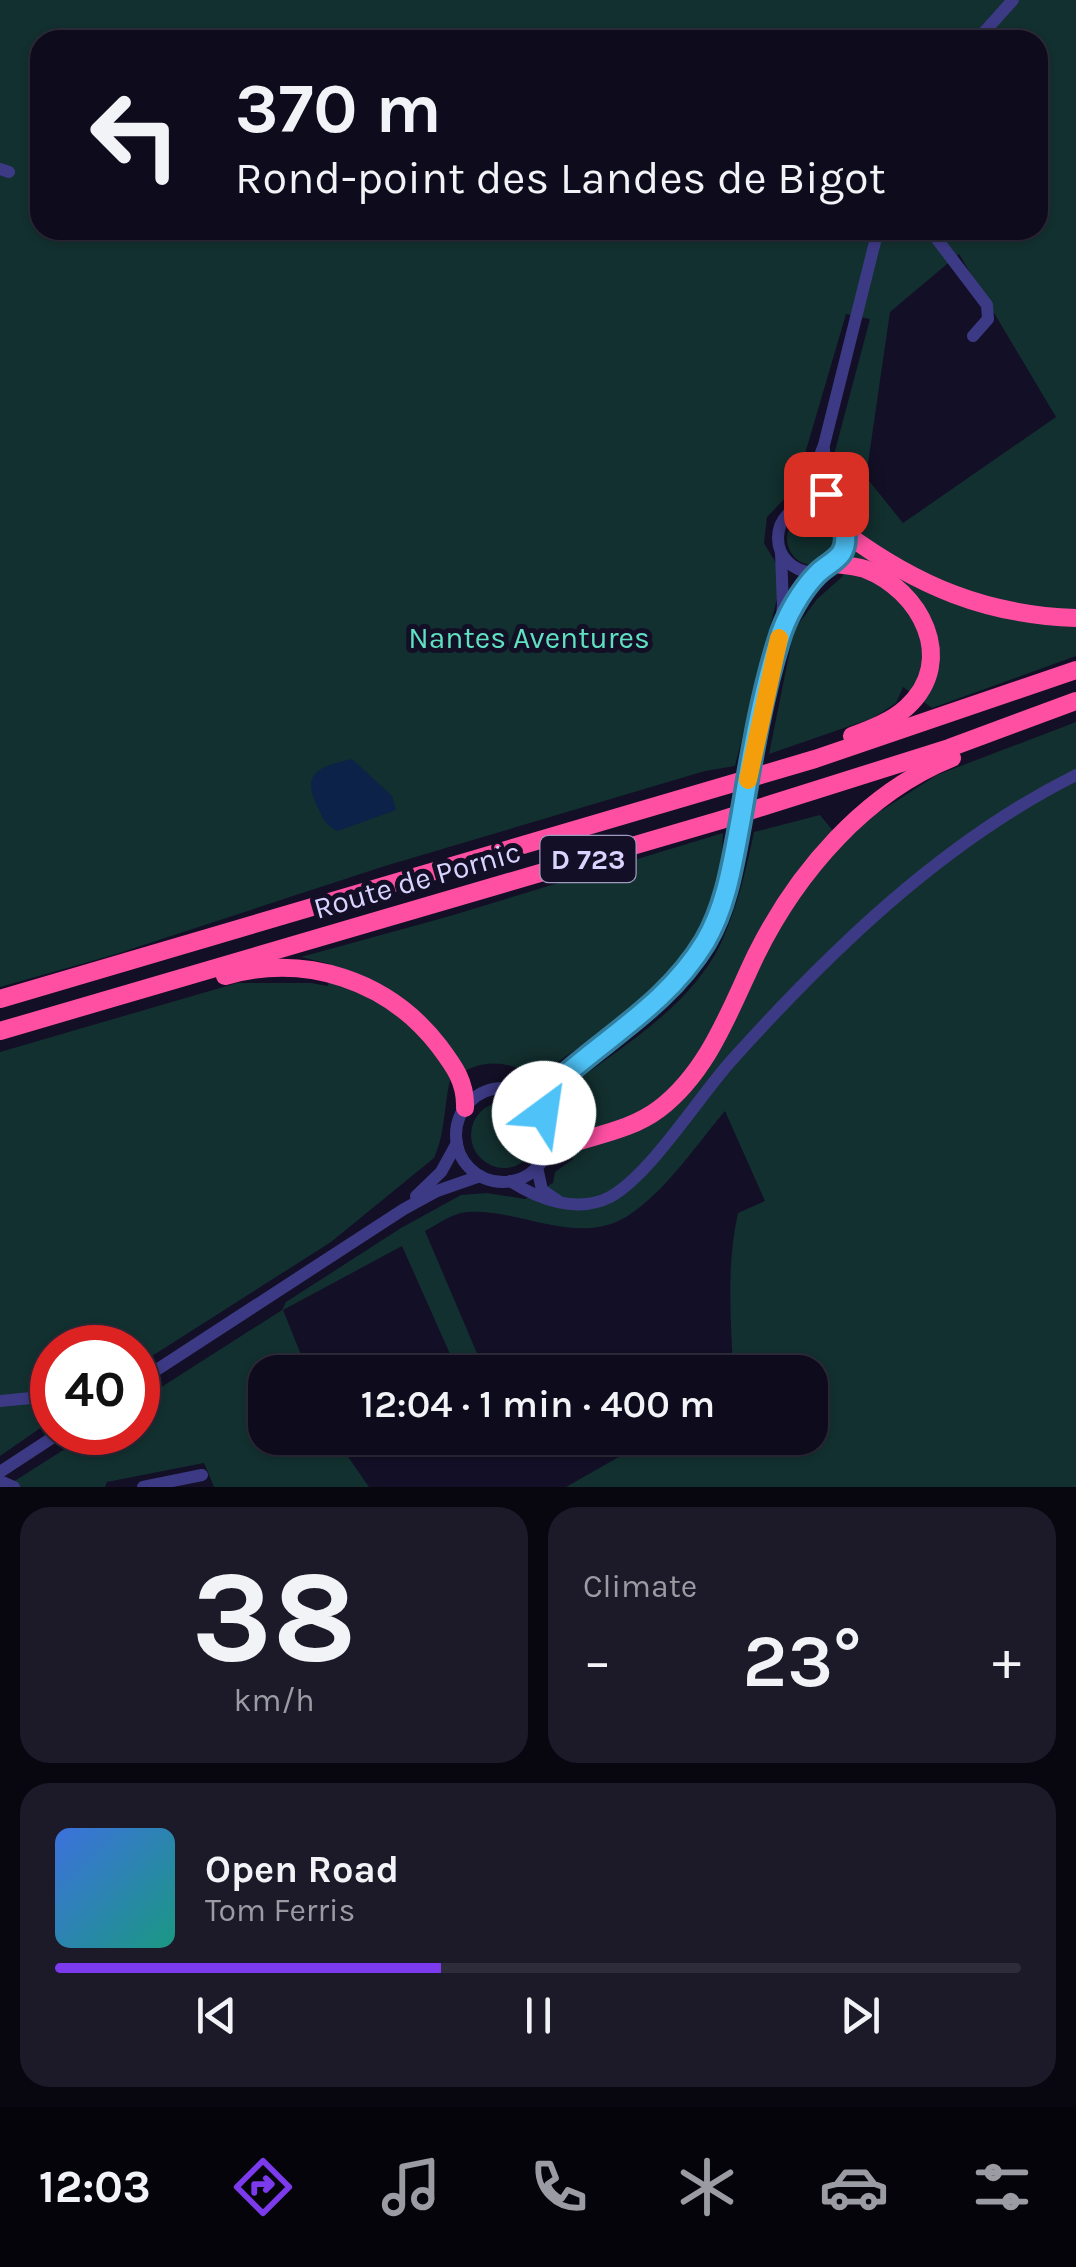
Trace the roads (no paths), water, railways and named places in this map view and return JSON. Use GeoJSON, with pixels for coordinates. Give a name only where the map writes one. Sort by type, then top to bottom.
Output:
{"type":"FeatureCollection","features":[{"type":"Feature","properties":{"kind":"highway"},"geometry":{"type":"LineString","coordinates":[[845,533],[878,557],[934,588],[1024,615],[1076,618]]}},
{"type":"Feature","properties":{"kind":"highway"},"geometry":{"type":"LineString","coordinates":[[765,774],[790,757],[894,717],[908,706],[926,680],[931,640],[926,624],[906,596],[864,568],[826,568]]}},
{"type":"Feature","properties":{"kind":"highway","name":"Route de Pornic"},"geometry":{"type":"LineString","coordinates":[[0,999],[765,774],[924,724],[1076,670]]}},
{"type":"Feature","properties":{"kind":"highway","name":"Route de Pornic"},"geometry":{"type":"LineString","coordinates":[[0,1031],[721,820],[1000,731],[1076,702]]}},
{"type":"Feature","properties":{"kind":"highway"},"geometry":{"type":"LineString","coordinates":[[541,1160],[570,1142],[633,1124],[676,1094],[708,1053],[772,925],[817,860],[912,778],[977,749],[1000,731]]}},
{"type":"Feature","properties":{"kind":"highway"},"geometry":{"type":"LineString","coordinates":[[174,980],[203,982],[245,972],[296,969],[325,972],[370,986],[398,1006],[439,1047],[462,1080],[465,1108]]}},
{"type":"Feature","properties":{"kind":"street"},"geometry":{"type":"LineString","coordinates":[[986,30],[1012,0]]}},
{"type":"Feature","properties":{"kind":"street"},"geometry":{"type":"LineString","coordinates":[[800,507],[824,446],[876,240]]}},
{"type":"Feature","properties":{"kind":"street"},"geometry":{"type":"LineString","coordinates":[[938,240],[987,305],[988,319],[972,336]]}},
{"type":"Feature","properties":{"kind":"street"},"geometry":{"type":"LineString","coordinates":[[824,446],[826,494],[832,511]]}},
{"type":"Feature","properties":{"kind":"street"},"geometry":{"type":"LineString","coordinates":[[544,1113],[548,1095],[580,1062],[651,1006],[682,975],[712,930],[731,870],[779,638],[783,606],[780,526],[800,507],[820,505],[840,519],[845,533],[843,550],[795,606],[779,638]]}},
{"type":"Feature","properties":{"kind":"street"},"geometry":{"type":"LineString","coordinates":[[782,553],[801,570],[826,568]]}},
{"type":"Feature","properties":{"kind":"street"},"geometry":{"type":"LineString","coordinates":[[510,1181],[542,1200],[559,1202],[592,1204],[621,1189],[643,1170],[718,1076],[792,994],[855,933],[926,873],[1076,775]]}},
{"type":"Feature","properties":{"kind":"street"},"geometry":{"type":"LineString","coordinates":[[541,1160],[522,1178],[496,1182],[480,1176],[464,1162],[457,1143],[457,1125],[474,1098],[490,1090],[516,1090],[544,1082],[580,1062]]}},
{"type":"Feature","properties":{"kind":"street"},"geometry":{"type":"LineString","coordinates":[[516,1090],[532,1099],[544,1113],[550,1133],[541,1160],[542,1190],[559,1202]]}},
{"type":"Feature","properties":{"kind":"street"},"geometry":{"type":"LineString","coordinates":[[404,1209],[441,1172],[457,1143]]}},
{"type":"Feature","properties":{"kind":"street"},"geometry":{"type":"LineString","coordinates":[[160,1368],[404,1209],[480,1176]]}},
{"type":"Feature","properties":{"kind":"street"},"geometry":{"type":"LineString","coordinates":[[0,1401],[30,1398]]}},
{"type":"Feature","properties":{"kind":"street"},"geometry":{"type":"LineString","coordinates":[[0,1472],[30,1452]]}},
{"type":"Feature","properties":{"kind":"street"},"geometry":{"type":"LineString","coordinates":[[143,1487],[202,1475]]}},
{"type":"Feature","properties":{"kind":"street"},"geometry":{"type":"LineString","coordinates":[[0,1481],[14,1487]]}},
{"type":"Feature","properties":{"kind":"water"},"geometry":{"type":"Polygon","coordinates":[[[352,759],[392,796],[396,810],[338,831],[323,818],[311,785],[316,772],[352,759]]]}},
{"type":"Feature","properties":{"kind":"park label","name":"Nantes Aventures"},"geometry":{"type":"Point","coordinates":[529,638]}}]}
